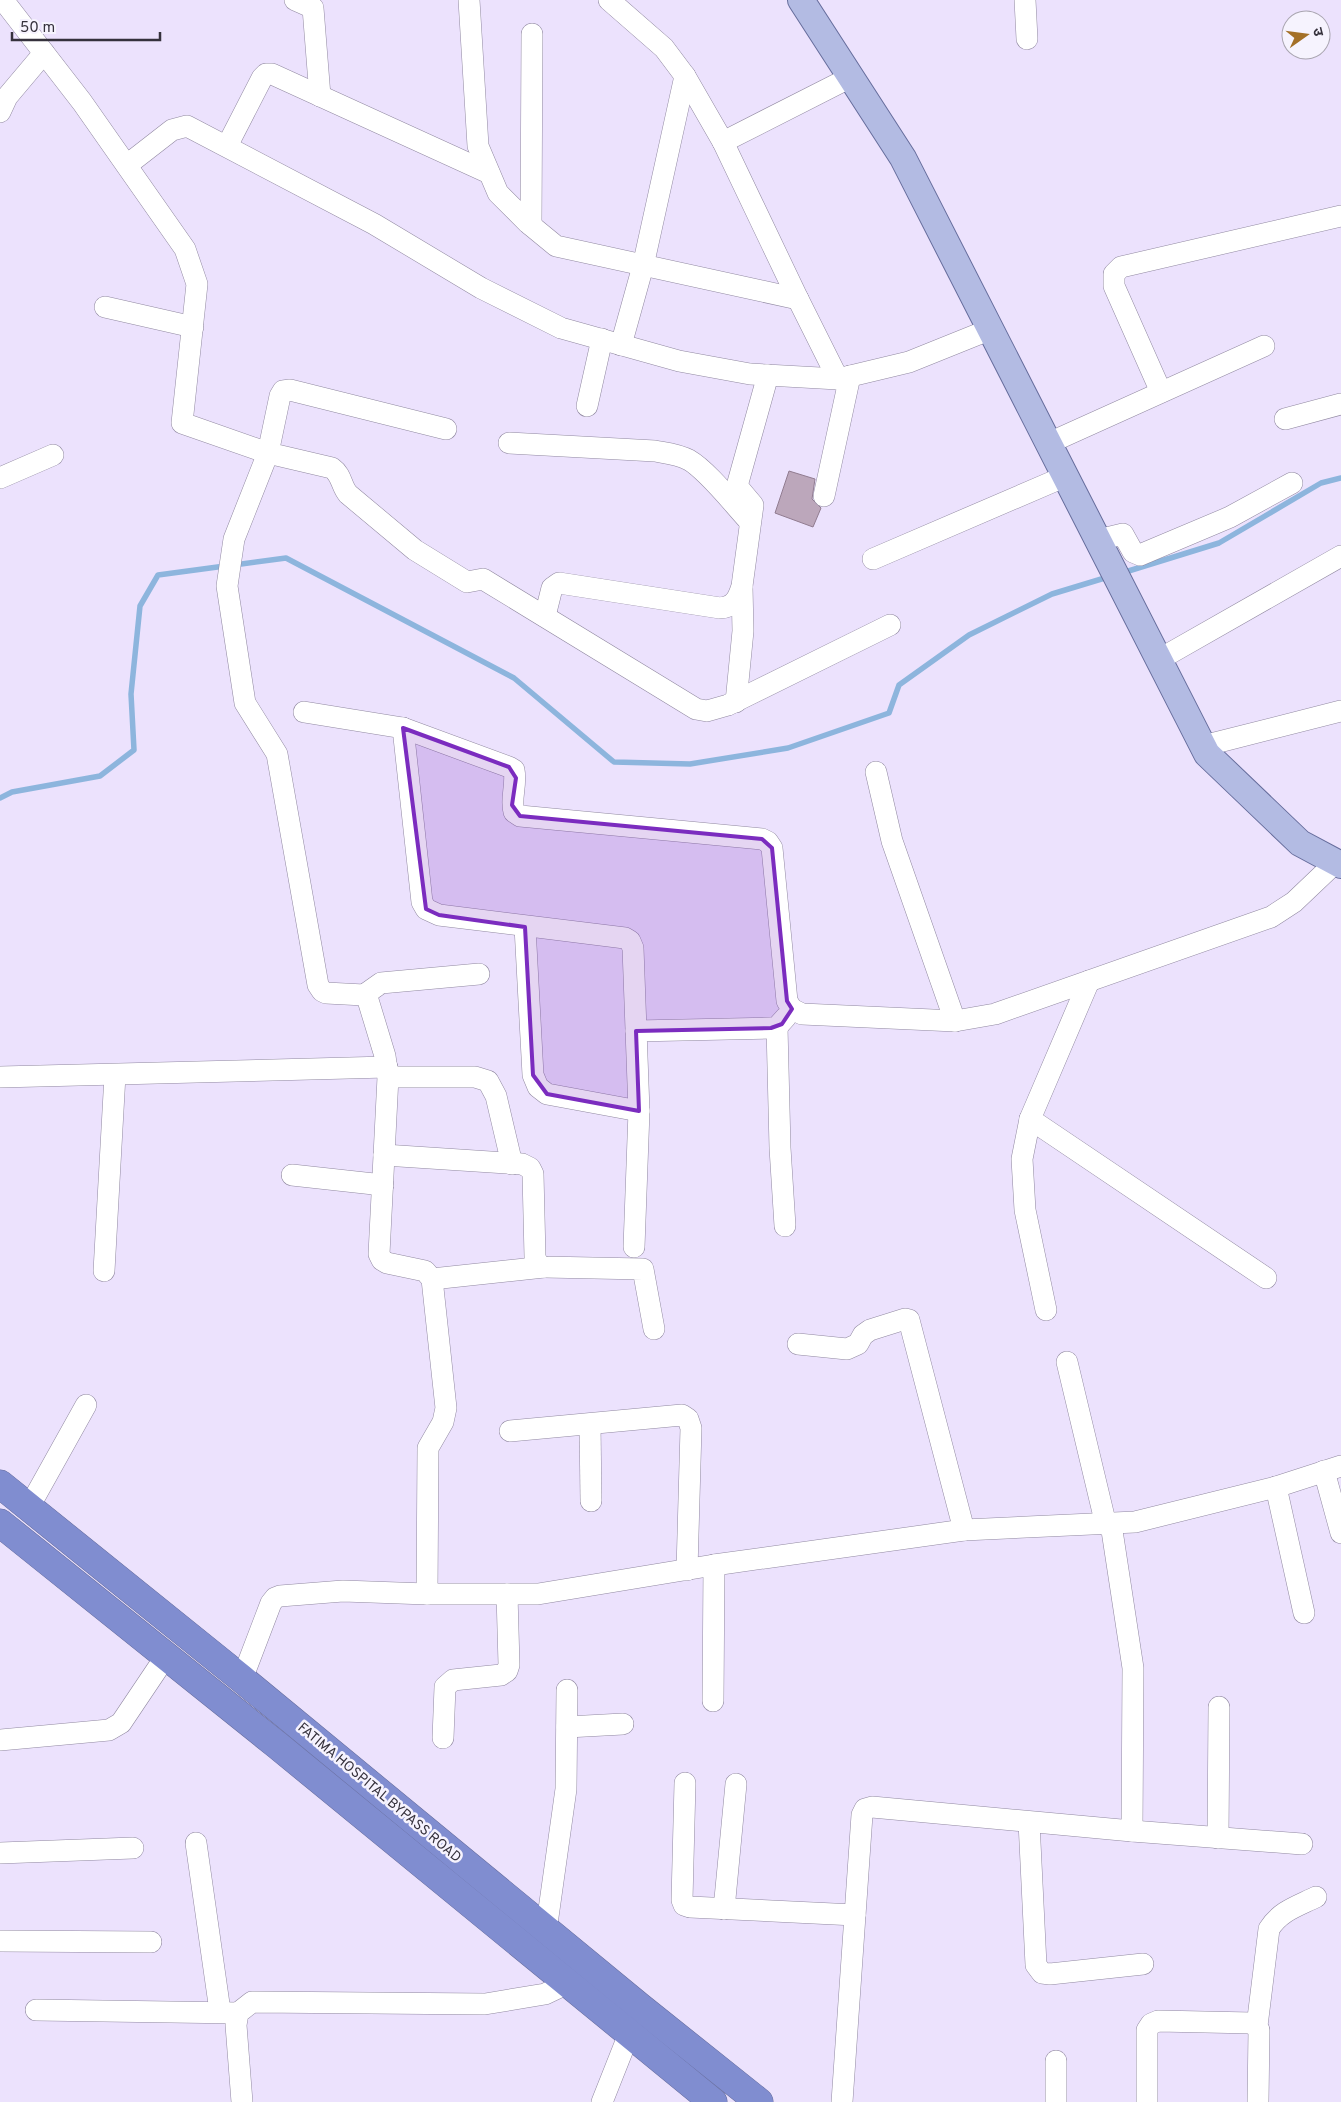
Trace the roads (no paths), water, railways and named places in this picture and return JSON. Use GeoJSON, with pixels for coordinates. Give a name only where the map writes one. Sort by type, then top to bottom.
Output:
{"type":"FeatureCollection","features":[{"type":"Feature","properties":{"kind":"highway","name":"FATIMA HOSPITAL BYPASS ROAD"},"geometry":{"type":"LineString","coordinates":[[0,1484],[28,1509],[242,1679],[546,1931],[759,2102]]}},
{"type":"Feature","properties":{"kind":"highway","name":"FATIMA HOSPITAL BYPASS ROAD"},"geometry":{"type":"LineString","coordinates":[[0,1523],[277,1745],[713,2102]]}},
{"type":"Feature","properties":{"kind":"highway"},"geometry":{"type":"LineString","coordinates":[[277,1745],[295,1723]]}},
{"type":"Feature","properties":{"kind":"main road"},"geometry":{"type":"LineString","coordinates":[[801,0],[903,158],[1207,754],[1300,843],[1338,864]]}},
{"type":"Feature","properties":{"kind":"street"},"geometry":{"type":"LineString","coordinates":[[3,0],[127,165],[185,249],[197,284],[182,423],[268,454],[332,468],[340,476],[344,489],[348,494],[416,550],[468,582],[483,579],[626,665],[696,710],[718,710],[890,625]]}},
{"type":"Feature","properties":{"kind":"street"},"geometry":{"type":"LineString","coordinates":[[469,0],[478,146],[498,193],[531,226],[556,246],[798,299]]}},
{"type":"Feature","properties":{"kind":"street"},"geometry":{"type":"LineString","coordinates":[[609,0],[664,48],[685,76],[723,142],[798,299],[844,377],[824,496]]}},
{"type":"Feature","properties":{"kind":"street"},"geometry":{"type":"LineString","coordinates":[[1025,0],[1027,39]]}},
{"type":"Feature","properties":{"kind":"street"},"geometry":{"type":"LineString","coordinates":[[307,3],[320,96]]}},
{"type":"Feature","properties":{"kind":"street"},"geometry":{"type":"LineString","coordinates":[[531,226],[532,34]]}},
{"type":"Feature","properties":{"kind":"street"},"geometry":{"type":"LineString","coordinates":[[0,112],[6,97],[44,53]]}},
{"type":"Feature","properties":{"kind":"street"},"geometry":{"type":"LineString","coordinates":[[227,146],[262,78],[266,74],[272,74],[490,173]]}},
{"type":"Feature","properties":{"kind":"street"},"geometry":{"type":"LineString","coordinates":[[587,406],[644,266],[685,76]]}},
{"type":"Feature","properties":{"kind":"street"},"geometry":{"type":"LineString","coordinates":[[723,142],[851,77]]}},
{"type":"Feature","properties":{"kind":"street"},"geometry":{"type":"LineString","coordinates":[[127,165],[179,126],[194,128],[374,224],[481,288],[561,328],[679,361],[750,374],[844,377],[909,362],[991,329]]}},
{"type":"Feature","properties":{"kind":"street"},"geometry":{"type":"LineString","coordinates":[[1161,392],[1114,286],[1114,274],[1121,267],[1341,216]]}},
{"type":"Feature","properties":{"kind":"street"},"geometry":{"type":"LineString","coordinates":[[105,306],[193,327]]}},
{"type":"Feature","properties":{"kind":"street"},"geometry":{"type":"LineString","coordinates":[[1049,443],[1264,346]]}},
{"type":"Feature","properties":{"kind":"street"},"geometry":{"type":"LineString","coordinates":[[736,702],[744,631],[742,586],[753,504],[737,486],[768,375]]}},
{"type":"Feature","properties":{"kind":"street"},"geometry":{"type":"LineString","coordinates":[[446,429],[290,390],[283,391],[280,396],[268,454],[234,539],[227,586],[245,703],[277,754],[318,985],[326,993],[364,995],[381,983],[479,974]]}},
{"type":"Feature","properties":{"kind":"street"},"geometry":{"type":"LineString","coordinates":[[1285,419],[1341,404]]}},
{"type":"Feature","properties":{"kind":"street"},"geometry":{"type":"LineString","coordinates":[[509,443],[654,451],[674,454],[690,460],[702,470],[750,523]]}},
{"type":"Feature","properties":{"kind":"street"},"geometry":{"type":"LineString","coordinates":[[0,478],[53,455]]}},
{"type":"Feature","properties":{"kind":"street"},"geometry":{"type":"LineString","coordinates":[[873,559],[1066,476]]}},
{"type":"Feature","properties":{"kind":"street"},"geometry":{"type":"LineString","coordinates":[[1099,542],[1123,534],[1133,552],[1140,555],[1230,517],[1292,483]]}},
{"type":"Feature","properties":{"kind":"street"},"geometry":{"type":"LineString","coordinates":[[1155,649],[1341,556]]}},
{"type":"Feature","properties":{"kind":"street"},"geometry":{"type":"LineString","coordinates":[[545,616],[552,588],[559,583],[720,608],[731,606],[738,598],[742,586]]}},
{"type":"Feature","properties":{"kind":"street"},"geometry":{"type":"LineString","coordinates":[[1203,746],[1341,711]]}},
{"type":"Feature","properties":{"kind":"street"},"geometry":{"type":"LineString","coordinates":[[304,712],[403,728],[509,766],[514,770],[516,778],[512,806],[514,812],[520,816],[768,842],[772,848],[787,1001],[792,1009],[802,1014],[955,1021],[995,1014],[1271,917],[1294,902],[1338,864]]}},
{"type":"Feature","properties":{"kind":"street"},"geometry":{"type":"LineString","coordinates":[[403,728],[422,902],[426,909],[439,915],[625,938],[630,941],[632,948],[639,1112],[634,1247]]}},
{"type":"Feature","properties":{"kind":"street"},"geometry":{"type":"LineString","coordinates":[[876,772],[892,841],[955,1021]]}},
{"type":"Feature","properties":{"kind":"street"},"geometry":{"type":"LineString","coordinates":[[525,927],[533,1075],[538,1087],[547,1094],[639,1112]]}},
{"type":"Feature","properties":{"kind":"street"},"geometry":{"type":"LineString","coordinates":[[1046,1310],[1025,1210],[1022,1159],[1030,1119],[1089,981]]}},
{"type":"Feature","properties":{"kind":"street"},"geometry":{"type":"LineString","coordinates":[[364,995],[368,1000],[387,1072],[380,1254],[382,1260],[387,1263],[425,1270],[432,1279],[446,1408],[443,1422],[428,1448],[427,1594]]}},
{"type":"Feature","properties":{"kind":"street"},"geometry":{"type":"LineString","coordinates":[[785,1226],[780,1148],[777,1027],[792,1009]]}},
{"type":"Feature","properties":{"kind":"street"},"geometry":{"type":"LineString","coordinates":[[636,1031],[777,1027]]}},
{"type":"Feature","properties":{"kind":"street"},"geometry":{"type":"LineString","coordinates":[[0,1077],[387,1072],[475,1077],[488,1081],[496,1096],[512,1164]]}},
{"type":"Feature","properties":{"kind":"street"},"geometry":{"type":"LineString","coordinates":[[104,1271],[115,1075]]}},
{"type":"Feature","properties":{"kind":"street"},"geometry":{"type":"LineString","coordinates":[[1030,1119],[1266,1278]]}},
{"type":"Feature","properties":{"kind":"street"},"geometry":{"type":"LineString","coordinates":[[384,1155],[512,1164],[530,1168],[533,1174],[535,1257],[538,1265],[544,1267]]}},
{"type":"Feature","properties":{"kind":"street"},"geometry":{"type":"LineString","coordinates":[[292,1175],[382,1185]]}},
{"type":"Feature","properties":{"kind":"street"},"geometry":{"type":"LineString","coordinates":[[432,1279],[544,1267],[643,1269],[654,1329]]}},
{"type":"Feature","properties":{"kind":"street"},"geometry":{"type":"LineString","coordinates":[[798,1344],[847,1349],[858,1344],[866,1332],[870,1330],[905,1319],[909,1320],[964,1530]]}},
{"type":"Feature","properties":{"kind":"street"},"geometry":{"type":"LineString","coordinates":[[1067,1362],[1108,1524],[1133,1668],[1132,1832]]}},
{"type":"Feature","properties":{"kind":"street"},"geometry":{"type":"LineString","coordinates":[[28,1509],[86,1406]]}},
{"type":"Feature","properties":{"kind":"street"},"geometry":{"type":"LineString","coordinates":[[510,1432],[682,1415],[688,1419],[691,1428],[687,1570]]}},
{"type":"Feature","properties":{"kind":"street"},"geometry":{"type":"LineString","coordinates":[[590,1424],[591,1501]]}},
{"type":"Feature","properties":{"kind":"street"},"geometry":{"type":"LineString","coordinates":[[242,1679],[275,1598],[343,1591],[427,1594],[553,1592],[714,1565],[964,1530],[1108,1524],[1146,1520],[1276,1487],[1332,1469],[1341,1533]]}},
{"type":"Feature","properties":{"kind":"street"},"geometry":{"type":"LineString","coordinates":[[1276,1487],[1304,1613]]}},
{"type":"Feature","properties":{"kind":"street"},"geometry":{"type":"LineString","coordinates":[[713,1701],[714,1565]]}},
{"type":"Feature","properties":{"kind":"street"},"geometry":{"type":"LineString","coordinates":[[443,1738],[445,1687],[449,1682],[501,1675],[507,1671],[509,1666],[507,1594]]}},
{"type":"Feature","properties":{"kind":"street"},"geometry":{"type":"LineString","coordinates":[[0,1740],[116,1728],[166,1656]]}},
{"type":"Feature","properties":{"kind":"street"},"geometry":{"type":"LineString","coordinates":[[546,1931],[566,1789],[567,1690]]}},
{"type":"Feature","properties":{"kind":"street"},"geometry":{"type":"LineString","coordinates":[[1218,1706],[1218,1838]]}},
{"type":"Feature","properties":{"kind":"street"},"geometry":{"type":"LineString","coordinates":[[567,1726],[623,1724]]}},
{"type":"Feature","properties":{"kind":"street"},"geometry":{"type":"LineString","coordinates":[[684,1783],[682,1900],[684,1905],[690,1907],[855,1916]]}},
{"type":"Feature","properties":{"kind":"street"},"geometry":{"type":"LineString","coordinates":[[724,1909],[736,1784]]}},
{"type":"Feature","properties":{"kind":"street"},"geometry":{"type":"LineString","coordinates":[[842,2102],[862,1815],[865,1809],[872,1807],[1132,1832],[1302,1844]]}},
{"type":"Feature","properties":{"kind":"street"},"geometry":{"type":"LineString","coordinates":[[1029,1822],[1036,1965],[1042,1973],[1050,1974],[1143,1964]]}},
{"type":"Feature","properties":{"kind":"street"},"geometry":{"type":"LineString","coordinates":[[196,1843],[229,2012],[236,2025],[242,2102]]}},
{"type":"Feature","properties":{"kind":"street"},"geometry":{"type":"LineString","coordinates":[[0,1853],[133,1848]]}},
{"type":"Feature","properties":{"kind":"street"},"geometry":{"type":"LineString","coordinates":[[1258,2102],[1259,2030],[1257,2026],[1269,1929],[1275,1919],[1286,1911],[1316,1897]]}},
{"type":"Feature","properties":{"kind":"street"},"geometry":{"type":"LineString","coordinates":[[0,1942],[151,1942]]}},
{"type":"Feature","properties":{"kind":"street"},"geometry":{"type":"LineString","coordinates":[[36,2010],[229,2012],[252,2002],[485,2004],[545,1994],[568,1983]]}},
{"type":"Feature","properties":{"kind":"street"},"geometry":{"type":"LineString","coordinates":[[1147,2102],[1147,2030],[1151,2024],[1158,2021],[1252,2023],[1257,2026]]}},
{"type":"Feature","properties":{"kind":"street"},"geometry":{"type":"LineString","coordinates":[[602,2102],[629,2034]]}},
{"type":"Feature","properties":{"kind":"street"},"geometry":{"type":"LineString","coordinates":[[1056,2061],[1056,2102]]}},
{"type":"Feature","properties":{"kind":"waterway"},"geometry":{"type":"LineString","coordinates":[[1122,573],[1219,543],[1321,483],[1341,478]]}},
{"type":"Feature","properties":{"kind":"waterway"},"geometry":{"type":"LineString","coordinates":[[234,565],[286,558],[514,678],[614,762],[690,764],[788,748],[889,713],[899,685],[969,635],[1052,594],[1108,577]]}},
{"type":"Feature","properties":{"kind":"waterway"},"geometry":{"type":"LineString","coordinates":[[0,798],[12,792],[100,776],[134,750],[131,694],[140,606],[158,575],[225,566]]}}]}
